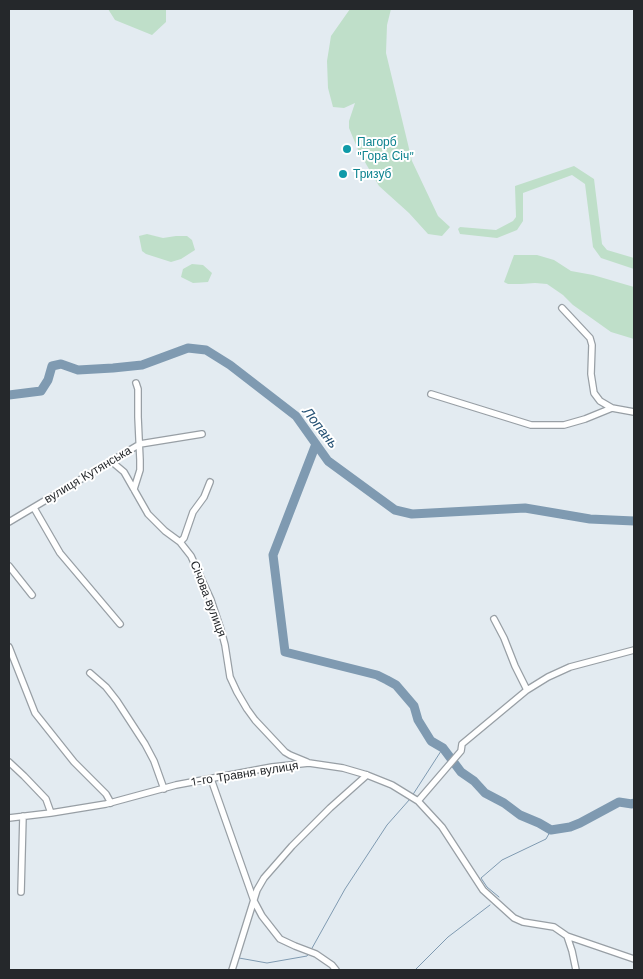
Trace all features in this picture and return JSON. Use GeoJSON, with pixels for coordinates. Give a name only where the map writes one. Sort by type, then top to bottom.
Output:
{"type":"FeatureCollection","features":[{"type":"Feature","properties":{"kind":"street"},"geometry":{"type":"LineString","coordinates":[[562,308],[590,338],[594,393],[600,401],[612,408],[634,412]]}},
{"type":"Feature","properties":{"kind":"street"},"geometry":{"type":"LineString","coordinates":[[134,489],[140,470],[138,389],[136,383]]}},
{"type":"Feature","properties":{"kind":"street"},"geometry":{"type":"LineString","coordinates":[[430,394],[531,425],[564,425],[612,408]]}},
{"type":"Feature","properties":{"kind":"street","name":"вулиця Кутянська"},"geometry":{"type":"LineString","coordinates":[[9,522],[140,444],[202,434]]}},
{"type":"Feature","properties":{"kind":"street","name":"Січова вулиця"},"geometry":{"type":"LineString","coordinates":[[112,461],[124,472],[148,514],[165,531],[180,542],[191,556],[211,600],[223,637],[230,677],[247,709],[285,752],[309,763]]}},
{"type":"Feature","properties":{"kind":"street"},"geometry":{"type":"LineString","coordinates":[[180,542],[184,538],[193,512],[204,497],[210,482]]}},
{"type":"Feature","properties":{"kind":"street"},"geometry":{"type":"LineString","coordinates":[[34,508],[60,553],[120,624]]}},
{"type":"Feature","properties":{"kind":"street"},"geometry":{"type":"LineString","coordinates":[[9,566],[32,595]]}},
{"type":"Feature","properties":{"kind":"street"},"geometry":{"type":"LineString","coordinates":[[494,619],[526,690]]}},
{"type":"Feature","properties":{"kind":"street"},"geometry":{"type":"LineString","coordinates":[[9,647],[35,713],[74,762],[106,794],[111,803]]}},
{"type":"Feature","properties":{"kind":"street"},"geometry":{"type":"LineString","coordinates":[[418,801],[462,751],[462,744],[526,690],[570,667],[634,650]]}},
{"type":"Feature","properties":{"kind":"street"},"geometry":{"type":"LineString","coordinates":[[90,673],[106,687],[117,701],[145,744],[154,761],[164,789]]}},
{"type":"Feature","properties":{"kind":"street"},"geometry":{"type":"LineString","coordinates":[[276,767],[285,760],[285,752]]}},
{"type":"Feature","properties":{"kind":"street"},"geometry":{"type":"LineString","coordinates":[[9,762],[46,799],[51,813]]}},
{"type":"Feature","properties":{"kind":"street","name":"1-го Травня вулиця"},"geometry":{"type":"LineString","coordinates":[[9,818],[111,803],[164,789],[276,767],[309,763],[343,768],[392,785],[418,801],[442,827],[483,890],[514,918],[523,922],[554,927],[567,936],[634,959]]}},
{"type":"Feature","properties":{"kind":"street"},"geometry":{"type":"LineString","coordinates":[[232,970],[258,890],[264,878],[292,846],[330,808],[367,775]]}},
{"type":"Feature","properties":{"kind":"street"},"geometry":{"type":"LineString","coordinates":[[211,779],[254,902],[262,916],[280,939],[316,954],[336,970]]}},
{"type":"Feature","properties":{"kind":"street"},"geometry":{"type":"LineString","coordinates":[[21,892],[23,816]]}},
{"type":"Feature","properties":{"kind":"street"},"geometry":{"type":"LineString","coordinates":[[567,936],[576,970]]}},
{"type":"Feature","properties":{"kind":"green space"},"geometry":{"type":"Polygon","coordinates":[[[108,9],[166,9],[166,22],[152,35],[115,20],[108,9]]]}},
{"type":"Feature","properties":{"kind":"green space"},"geometry":{"type":"Polygon","coordinates":[[[350,9],[391,9],[387,25],[386,53],[412,161],[438,216],[450,227],[442,236],[428,234],[409,213],[379,186],[359,152],[349,128],[349,121],[355,103],[344,108],[333,107],[328,88],[327,61],[331,36],[350,9]]]}},
{"type":"Feature","properties":{"kind":"green space"},"geometry":{"type":"Polygon","coordinates":[[[574,166],[594,179],[602,244],[607,250],[634,258],[634,269],[601,258],[593,247],[585,184],[572,175],[523,193],[523,221],[517,230],[497,238],[460,234],[458,229],[460,227],[496,230],[513,221],[516,217],[515,186],[574,166]]]}},
{"type":"Feature","properties":{"kind":"green space"},"geometry":{"type":"Polygon","coordinates":[[[147,234],[163,238],[187,236],[192,240],[195,250],[181,259],[171,262],[146,254],[142,251],[139,236],[147,234]]]}},
{"type":"Feature","properties":{"kind":"green space"},"geometry":{"type":"Polygon","coordinates":[[[514,255],[537,255],[554,260],[571,271],[593,275],[634,287],[634,339],[611,332],[547,284],[508,284],[504,282],[514,255]]]}},
{"type":"Feature","properties":{"kind":"green space"},"geometry":{"type":"Polygon","coordinates":[[[192,264],[203,265],[212,273],[208,282],[193,283],[181,277],[183,269],[192,264]]]}},
{"type":"Feature","properties":{"kind":"waterway","name":"Лопань"},"geometry":{"type":"LineString","coordinates":[[9,395],[41,391],[48,380],[52,366],[61,364],[78,370],[142,365],[188,348],[206,350],[230,365],[296,416],[328,461],[395,510],[412,514],[525,508],[590,519],[634,521]]}},
{"type":"Feature","properties":{"kind":"waterway"},"geometry":{"type":"LineString","coordinates":[[316,444],[273,555],[285,652],[377,675],[396,685],[414,706],[418,720],[431,741],[443,748],[461,772],[474,781],[485,793],[504,803],[520,815],[551,830],[570,827],[580,823],[619,802],[634,803]]}},
{"type":"Feature","properties":{"kind":"waterway"},"geometry":{"type":"LineString","coordinates":[[412,796],[443,748]]}},
{"type":"Feature","properties":{"kind":"waterway"},"geometry":{"type":"LineString","coordinates":[[311,950],[345,889],[387,825],[410,799]]}},
{"type":"Feature","properties":{"kind":"waterway"},"geometry":{"type":"LineString","coordinates":[[499,897],[487,887],[481,878],[502,860],[546,839],[551,830]]}},
{"type":"Feature","properties":{"kind":"waterway"},"geometry":{"type":"LineString","coordinates":[[415,970],[448,937],[490,905]]}},
{"type":"Feature","properties":{"kind":"waterway"},"geometry":{"type":"LineString","coordinates":[[239,958],[267,963],[307,956],[309,953]]}},
{"type":"Feature","properties":{"kind":"place","name":"Пагорб \"Гора Січ\""},"geometry":{"type":"Point","coordinates":[347,149]}},
{"type":"Feature","properties":{"kind":"place","name":"Тризуб"},"geometry":{"type":"Point","coordinates":[343,174]}}]}
